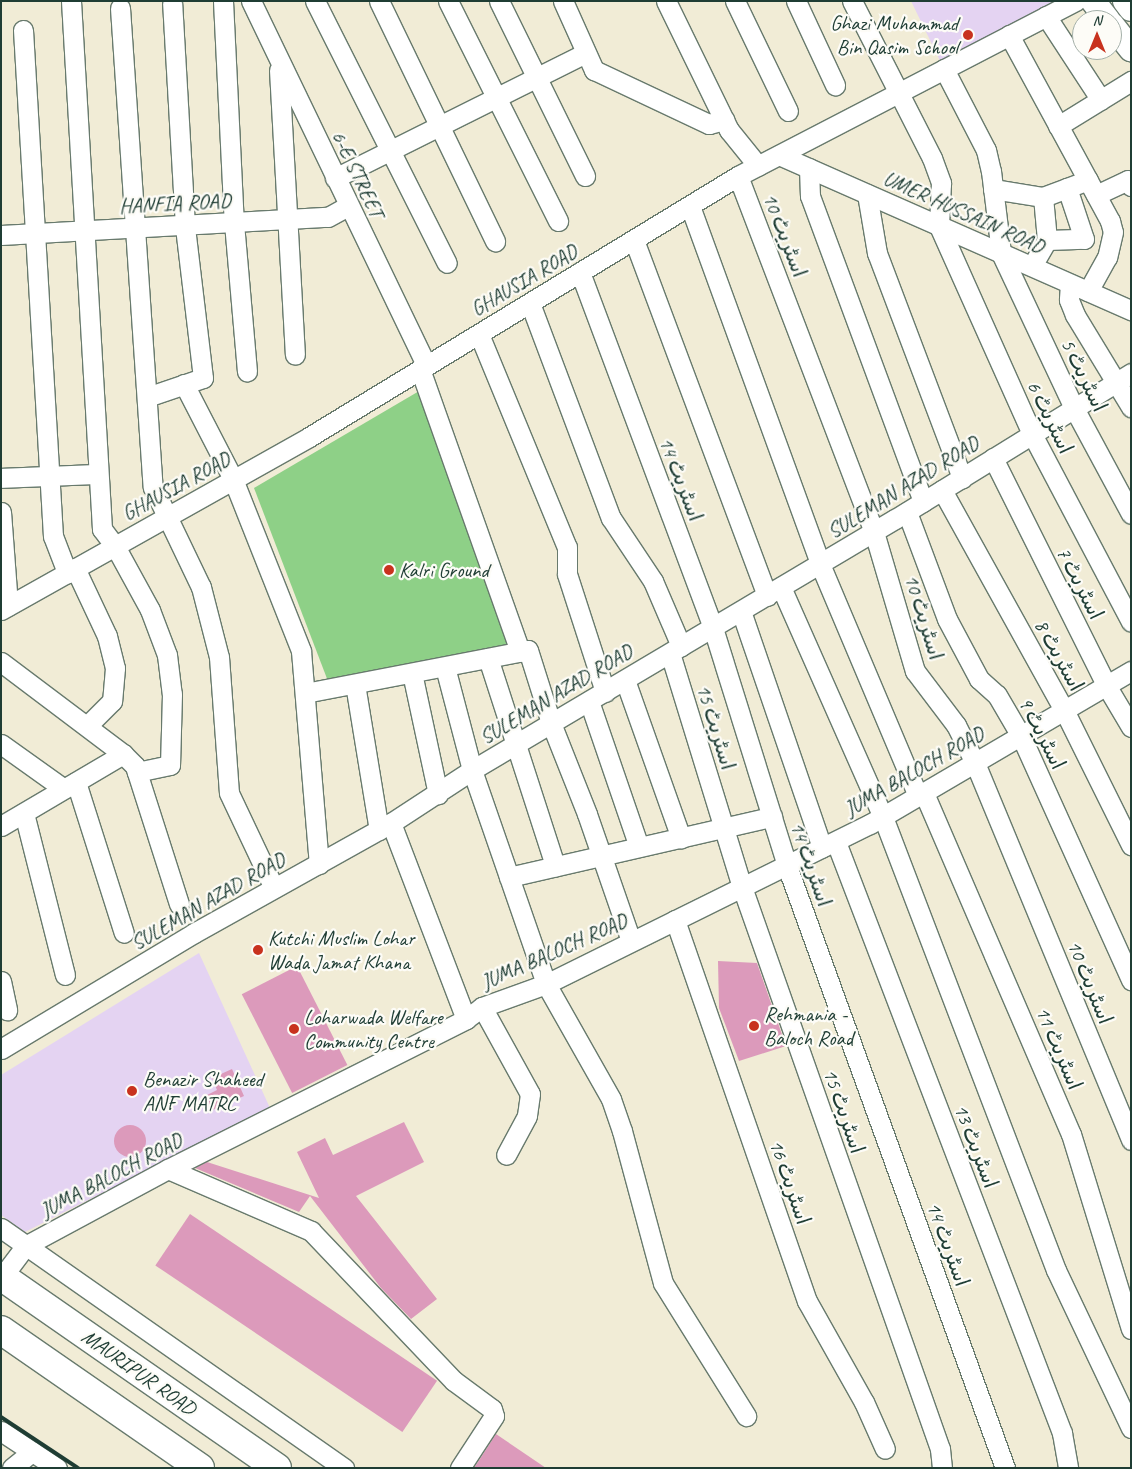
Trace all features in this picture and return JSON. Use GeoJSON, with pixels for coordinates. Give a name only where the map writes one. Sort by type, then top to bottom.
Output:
{"type":"FeatureCollection","features":[{"type":"Feature","properties":{"kind":"highway","name":"MAURIPUR ROAD"},"geometry":{"type":"LineString","coordinates":[[2,1277],[277,1468]]}},
{"type":"Feature","properties":{"kind":"highway","name":"MAURIPUR ROAD"},"geometry":{"type":"LineString","coordinates":[[1,1330],[200,1468]]}},
{"type":"Feature","properties":{"kind":"main road"},"geometry":{"type":"LineString","coordinates":[[1122,38],[1131,49]]}},
{"type":"Feature","properties":{"kind":"street"},"geometry":{"type":"LineString","coordinates":[[71,1],[83,231],[102,529],[115,546],[150,610],[167,655],[172,694],[170,765],[137,772]]}},
{"type":"Feature","properties":{"kind":"street"},"geometry":{"type":"LineString","coordinates":[[223,1],[234,223],[247,371]]}},
{"type":"Feature","properties":{"kind":"street","name":"6-E STREET"},"geometry":{"type":"LineString","coordinates":[[251,1],[423,367],[520,652]]}},
{"type":"Feature","properties":{"kind":"street"},"geometry":{"type":"LineString","coordinates":[[315,1],[447,264]]}},
{"type":"Feature","properties":{"kind":"street"},"geometry":{"type":"LineString","coordinates":[[379,1],[495,241]]}},
{"type":"Feature","properties":{"kind":"street"},"geometry":{"type":"LineString","coordinates":[[448,1],[558,221]]}},
{"type":"Feature","properties":{"kind":"street"},"geometry":{"type":"LineString","coordinates":[[499,1],[585,176]]}},
{"type":"Feature","properties":{"kind":"street"},"geometry":{"type":"LineString","coordinates":[[563,1],[594,70],[709,124],[724,120]]}},
{"type":"Feature","properties":{"kind":"street"},"geometry":{"type":"LineString","coordinates":[[666,1],[724,120],[758,166]]}},
{"type":"Feature","properties":{"kind":"street"},"geometry":{"type":"LineString","coordinates":[[735,1],[788,111]]}},
{"type":"Feature","properties":{"kind":"street"},"geometry":{"type":"LineString","coordinates":[[796,1],[835,84]]}},
{"type":"Feature","properties":{"kind":"street"},"geometry":{"type":"LineString","coordinates":[[852,1],[932,158],[941,183],[939,226]]}},
{"type":"Feature","properties":{"kind":"street","name":"GHAUSIA ROAD"},"geometry":{"type":"LineString","coordinates":[[5,608],[233,479],[479,334],[738,176],[1076,1]]}},
{"type":"Feature","properties":{"kind":"street"},"geometry":{"type":"LineString","coordinates":[[147,397],[203,378],[185,226],[172,4]]}},
{"type":"Feature","properties":{"kind":"street"},"geometry":{"type":"LineString","coordinates":[[120,8],[133,228],[153,487],[201,587],[219,657],[229,793],[274,888]]}},
{"type":"Feature","properties":{"kind":"street"},"geometry":{"type":"LineString","coordinates":[[1046,16],[1101,100]]}},
{"type":"Feature","properties":{"kind":"street"},"geometry":{"type":"LineString","coordinates":[[23,30],[33,234],[53,536],[107,636],[115,668],[112,701],[87,726]]}},
{"type":"Feature","properties":{"kind":"street"},"geometry":{"type":"LineString","coordinates":[[1009,35],[1092,188],[1113,232],[1108,257],[1088,292]]}},
{"type":"Feature","properties":{"kind":"street"},"geometry":{"type":"LineString","coordinates":[[335,178],[586,53]]}},
{"type":"Feature","properties":{"kind":"street"},"geometry":{"type":"LineString","coordinates":[[279,58],[295,355]]}},
{"type":"Feature","properties":{"kind":"street","name":"اسٹریٹ 5"},"geometry":{"type":"LineString","coordinates":[[944,69],[986,150],[1001,253],[1074,408],[1131,514]]}},
{"type":"Feature","properties":{"kind":"street"},"geometry":{"type":"LineString","coordinates":[[1058,126],[1131,81]]}},
{"type":"Feature","properties":{"kind":"street","name":"UMER HUSSAIN ROAD"},"geometry":{"type":"LineString","coordinates":[[780,155],[1088,292],[1130,308]]}},
{"type":"Feature","properties":{"kind":"street"},"geometry":{"type":"LineString","coordinates":[[809,168],[810,196],[923,502]]}},
{"type":"Feature","properties":{"kind":"street","name":"اسٹریٹ 10"},"geometry":{"type":"LineString","coordinates":[[738,176],[874,532],[915,671],[956,725],[975,763],[1131,1140]]}},
{"type":"Feature","properties":{"kind":"street"},"geometry":{"type":"LineString","coordinates":[[993,189],[1043,197],[1068,188],[1092,188],[1128,180],[1131,186]]}},
{"type":"Feature","properties":{"kind":"street"},"geometry":{"type":"LineString","coordinates":[[1047,240],[1084,239],[1068,188]]}},
{"type":"Feature","properties":{"kind":"street"},"geometry":{"type":"LineString","coordinates":[[867,194],[878,253],[962,478]]}},
{"type":"Feature","properties":{"kind":"street"},"geometry":{"type":"LineString","coordinates":[[1032,266],[1047,240],[1043,197]]}},
{"type":"Feature","properties":{"kind":"street","name":"HANFIA ROAD"},"geometry":{"type":"LineString","coordinates":[[1,235],[288,221],[328,217],[348,206]]}},
{"type":"Feature","properties":{"kind":"street","name":"اسٹریٹ 11"},"geometry":{"type":"LineString","coordinates":[[690,206],[820,564],[1071,1134],[1131,1329]]}},
{"type":"Feature","properties":{"kind":"street","name":"اسٹریٹ 6"},"geometry":{"type":"LineString","coordinates":[[939,226],[1032,434],[1131,622]]}},
{"type":"Feature","properties":{"kind":"street"},"geometry":{"type":"LineString","coordinates":[[634,240],[774,591],[883,818],[1056,1270],[1131,1428]]}},
{"type":"Feature","properties":{"kind":"street","name":"اسٹریٹ 14"},"geometry":{"type":"LineString","coordinates":[[580,272],[713,628],[787,866],[1005,1468]]}},
{"type":"Feature","properties":{"kind":"street"},"geometry":{"type":"LineString","coordinates":[[1070,284],[1069,300],[1075,315],[1123,377],[1131,406]]}},
{"type":"Feature","properties":{"kind":"street","name":"اسٹریٹ 15"},"geometry":{"type":"LineString","coordinates":[[530,303],[611,518],[653,580],[676,650],[724,828],[742,887],[940,1449],[942,1468]]}},
{"type":"Feature","properties":{"kind":"street"},"geometry":{"type":"LineString","coordinates":[[479,334],[567,547],[567,574],[597,696],[639,848]]}},
{"type":"Feature","properties":{"kind":"street","name":"SULEMAN AZAD ROAD"},"geometry":{"type":"LineString","coordinates":[[1,1049],[274,888],[385,826],[438,794],[472,770],[907,512],[1123,377]]}},
{"type":"Feature","properties":{"kind":"street"},"geometry":{"type":"LineString","coordinates":[[184,384],[233,479],[301,651],[318,864]]}},
{"type":"Feature","properties":{"kind":"street","name":"اسٹریٹ 7"},"geometry":{"type":"LineString","coordinates":[[993,458],[1106,685],[1131,727]]}},
{"type":"Feature","properties":{"kind":"street"},"geometry":{"type":"LineString","coordinates":[[1,478],[98,474]]}},
{"type":"Feature","properties":{"kind":"street","name":"اسٹریٹ 8"},"geometry":{"type":"LineString","coordinates":[[942,490],[1064,710],[1131,845]]}},
{"type":"Feature","properties":{"kind":"street"},"geometry":{"type":"LineString","coordinates":[[1,512],[5,608]]}},
{"type":"Feature","properties":{"kind":"street","name":"اسٹریٹ 9"},"geometry":{"type":"LineString","coordinates":[[907,512],[947,619],[963,653],[979,679],[996,695],[1021,736],[1131,980]]}},
{"type":"Feature","properties":{"kind":"street","name":"اسٹریٹ 13"},"geometry":{"type":"LineString","coordinates":[[741,611],[829,845],[1062,1433],[1068,1468]]}},
{"type":"Feature","properties":{"kind":"street"},"geometry":{"type":"LineString","coordinates":[[305,693],[528,650],[551,723],[602,856],[631,941]]}},
{"type":"Feature","properties":{"kind":"street"},"geometry":{"type":"LineString","coordinates":[[488,658],[514,745],[555,866]]}},
{"type":"Feature","properties":{"kind":"street"},"geometry":{"type":"LineString","coordinates":[[1,662],[123,754],[137,772],[179,904]]}},
{"type":"Feature","properties":{"kind":"street"},"geometry":{"type":"LineString","coordinates":[[445,666],[472,770],[546,984],[611,1099],[622,1130],[663,1284],[746,1416]]}},
{"type":"Feature","properties":{"kind":"street","name":"JUMA BALOCH ROAD"},"geometry":{"type":"LineString","coordinates":[[2,1277],[25,1246],[168,1169],[466,1019],[482,1007],[546,984],[883,818],[1131,671]]}},
{"type":"Feature","properties":{"kind":"street"},"geometry":{"type":"LineString","coordinates":[[412,673],[438,794]]}},
{"type":"Feature","properties":{"kind":"street"},"geometry":{"type":"LineString","coordinates":[[625,680],[681,838]]}},
{"type":"Feature","properties":{"kind":"street"},"geometry":{"type":"LineString","coordinates":[[355,684],[385,826],[466,1019]]}},
{"type":"Feature","properties":{"kind":"street"},"geometry":{"type":"LineString","coordinates":[[1,744],[70,786],[124,934]]}},
{"type":"Feature","properties":{"kind":"street"},"geometry":{"type":"LineString","coordinates":[[65,975],[9,818],[70,786],[123,754]]}},
{"type":"Feature","properties":{"kind":"street"},"geometry":{"type":"LineString","coordinates":[[509,877],[772,817]]}},
{"type":"Feature","properties":{"kind":"street","name":"اسٹریٹ 16"},"geometry":{"type":"LineString","coordinates":[[675,920],[807,1301],[864,1402],[885,1449]]}},
{"type":"Feature","properties":{"kind":"street"},"geometry":{"type":"LineString","coordinates":[[1,981],[7,1010]]}},
{"type":"Feature","properties":{"kind":"street"},"geometry":{"type":"LineString","coordinates":[[482,1007],[530,1094],[527,1116],[506,1155]]}},
{"type":"Feature","properties":{"kind":"street"},"geometry":{"type":"LineString","coordinates":[[168,1169],[311,1231],[454,1381],[492,1409],[494,1416],[460,1468]]}},
{"type":"Feature","properties":{"kind":"street"},"geometry":{"type":"LineString","coordinates":[[1,1228],[344,1468]]}},
{"type":"Feature","properties":{"kind":"street"},"geometry":{"type":"LineString","coordinates":[[1,1431],[57,1468]]}},
{"type":"Feature","properties":{"kind":"street"},"geometry":{"type":"LineString","coordinates":[[12,1468],[32,1452]]}},
{"type":"Feature","properties":{"kind":"shaded area","name":"Ghazi Muhammad Bin Qasim School"},"geometry":{"type":"Polygon","coordinates":[[[911,1],[1075,1],[944,69],[911,1]]]}},
{"type":"Feature","properties":{"kind":"shaded area","name":"Benazir Shaheed ANF MATRC"},"geometry":{"type":"Polygon","coordinates":[[[199,953],[270,1108],[25,1232],[1,1215],[1,1075],[199,953]]]}},
{"type":"Feature","properties":{"kind":"green space","name":"Kalri Ground"},"geometry":{"type":"Polygon","coordinates":[[[426,387],[521,652],[331,689],[254,488],[426,387]]]}},
{"type":"Feature","properties":{"kind":"building","name":"Rehmania - Baloch Road"},"geometry":{"type":"Polygon","coordinates":[[[718,961],[757,963],[786,1046],[739,1061],[719,1008],[718,961]]]}},
{"type":"Feature","properties":{"kind":"building","name":"Loharwada Welfare Community Centre"},"geometry":{"type":"Polygon","coordinates":[[[297,966],[347,1065],[292,1093],[242,994],[297,966]]]}},
{"type":"Feature","properties":{"kind":"building"},"geometry":{"type":"Polygon","coordinates":[[[232,1069],[244,1096],[208,1112],[201,1098],[217,1090],[212,1078],[232,1069]]]}},
{"type":"Feature","properties":{"kind":"building"},"geometry":{"type":"Polygon","coordinates":[[[404,1122],[424,1162],[356,1196],[437,1299],[411,1319],[381,1288],[310,1196],[299,1212],[195,1168],[207,1162],[319,1198],[297,1152],[325,1138],[333,1155],[404,1122]]]}},
{"type":"Feature","properties":{"kind":"building"},"geometry":{"type":"Polygon","coordinates":[[[130,1125],[136,1126],[141,1130],[145,1135],[145,1147],[141,1152],[136,1156],[130,1157],[124,1156],[119,1152],[115,1147],[114,1141],[115,1135],[119,1130],[124,1126],[130,1125]]]}},
{"type":"Feature","properties":{"kind":"building"},"geometry":{"type":"Polygon","coordinates":[[[190,1214],[437,1381],[402,1432],[155,1265],[190,1214]]]}},
{"type":"Feature","properties":{"kind":"building"},"geometry":{"type":"Polygon","coordinates":[[[496,1434],[546,1468],[474,1468],[496,1434]]]}},
{"type":"Feature","properties":{"kind":"railway"},"geometry":{"type":"LineString","coordinates":[[1,1417],[78,1468]]}},
{"type":"Feature","properties":{"kind":"place","name":"Ghazi Muhammad Bin Qasim School"},"geometry":{"type":"Point","coordinates":[968,35]}},
{"type":"Feature","properties":{"kind":"place","name":"Kalri Ground"},"geometry":{"type":"Point","coordinates":[389,570]}},
{"type":"Feature","properties":{"kind":"place","name":"Kutchi Muslim Lohar Wada Jamat Khana"},"geometry":{"type":"Point","coordinates":[258,950]}},
{"type":"Feature","properties":{"kind":"place","name":"Rehmania - Baloch Road"},"geometry":{"type":"Point","coordinates":[754,1026]}},
{"type":"Feature","properties":{"kind":"place","name":"Loharwada Welfare Community Centre"},"geometry":{"type":"Point","coordinates":[294,1029]}},
{"type":"Feature","properties":{"kind":"place","name":"Benazir Shaheed ANF MATRC"},"geometry":{"type":"Point","coordinates":[132,1091]}}]}
